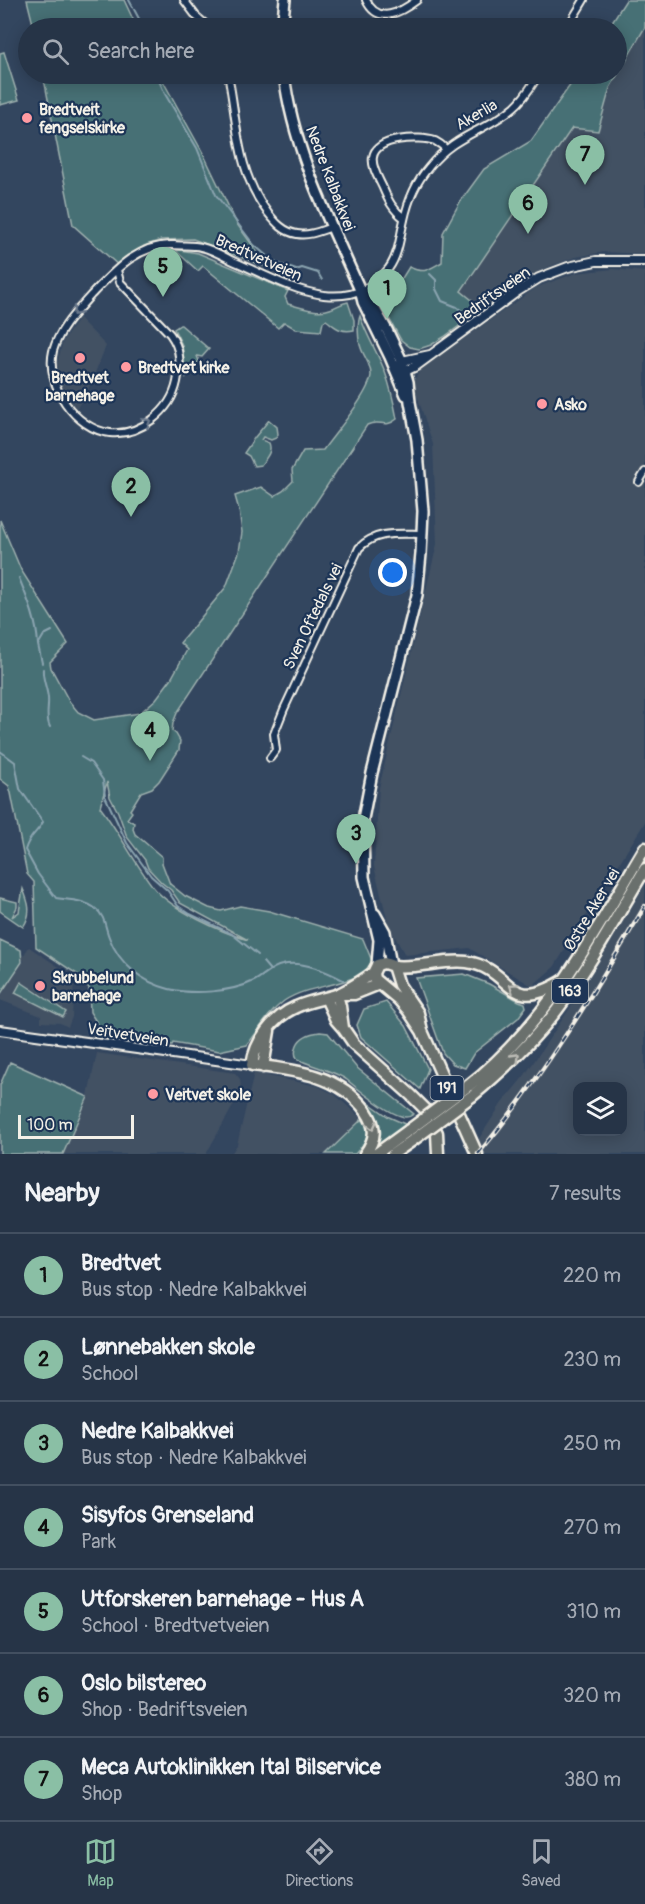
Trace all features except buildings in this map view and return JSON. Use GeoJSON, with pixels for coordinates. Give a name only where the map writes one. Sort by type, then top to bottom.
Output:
{"type":"FeatureCollection","features":[{"type":"Feature","properties":{"kind":"highway","name":"Østre Aker vei"},"geometry":{"type":"LineString","coordinates":[[470,1091],[541,1014],[566,979],[645,848]]}},
{"type":"Feature","properties":{"kind":"highway","name":"Østre Aker vei"},"geometry":{"type":"LineString","coordinates":[[376,1154],[411,1135],[515,1058],[555,1012],[593,956],[645,869]]}},
{"type":"Feature","properties":{"kind":"highway","name":"163"},"geometry":{"type":"LineString","coordinates":[[393,969],[454,962],[473,963],[490,971],[517,992],[526,994],[542,993],[566,979]]}},
{"type":"Feature","properties":{"kind":"highway"},"geometry":{"type":"LineString","coordinates":[[334,995],[384,963],[393,969],[390,984],[380,984],[354,994],[334,995],[294,1007],[278,1019],[270,1029],[257,1066],[298,1071],[317,1076],[339,1086],[357,1100],[369,1115],[375,1131],[374,1141],[365,1154]]}},
{"type":"Feature","properties":{"kind":"highway","name":"191"},"geometry":{"type":"LineString","coordinates":[[375,969],[374,979],[380,984]]}},
{"type":"Feature","properties":{"kind":"highway","name":"Nedre Kalbakkvei"},"geometry":{"type":"LineString","coordinates":[[393,969],[415,1007],[422,1031],[477,1154]]}},
{"type":"Feature","properties":{"kind":"highway","name":"Nedre Kalbakkvei"},"geometry":{"type":"LineString","coordinates":[[380,984],[408,1010],[422,1031]]}},
{"type":"Feature","properties":{"kind":"highway"},"geometry":{"type":"LineString","coordinates":[[334,995],[336,1020],[359,1051],[426,1110],[437,1133],[438,1154]]}},
{"type":"Feature","properties":{"kind":"highway","name":"Østre Aker vei"},"geometry":{"type":"LineString","coordinates":[[393,1154],[411,1135]]}},
{"type":"Feature","properties":{"kind":"main road"},"geometry":{"type":"LineString","coordinates":[[283,18],[285,0]]}},
{"type":"Feature","properties":{"kind":"main road","name":"Nedre Kalbakkvei"},"geometry":{"type":"LineString","coordinates":[[286,84],[291,114],[301,148],[332,227],[360,290],[373,304],[409,388],[421,477],[423,534],[417,595],[372,773],[363,819],[364,877],[374,912],[379,945],[375,969]]}},
{"type":"Feature","properties":{"kind":"main road","name":"Nedre Kalbakkvei"},"geometry":{"type":"LineString","coordinates":[[374,912],[385,932],[393,969]]}},
{"type":"Feature","properties":{"kind":"street"},"geometry":{"type":"LineString","coordinates":[[184,0],[198,18]]}},
{"type":"Feature","properties":{"kind":"street"},"geometry":{"type":"LineString","coordinates":[[366,0],[373,10],[386,15],[396,13],[417,0]]}},
{"type":"Feature","properties":{"kind":"street"},"geometry":{"type":"LineString","coordinates":[[573,18],[584,0]]}},
{"type":"Feature","properties":{"kind":"street"},"geometry":{"type":"LineString","coordinates":[[230,84],[244,168],[259,201],[277,224],[288,232],[298,235],[314,234],[332,227]]}},
{"type":"Feature","properties":{"kind":"street","name":"Akerlia"},"geometry":{"type":"LineString","coordinates":[[360,290],[381,277],[390,266],[397,251],[412,194],[432,163],[457,140],[510,110],[522,99],[532,84]]}},
{"type":"Feature","properties":{"kind":"street","name":"Akerlia"},"geometry":{"type":"LineString","coordinates":[[404,218],[393,207],[383,189],[372,164],[374,153],[381,145],[396,140],[433,141],[446,149]]}},
{"type":"Feature","properties":{"kind":"street","name":"Bredtvetveien"},"geometry":{"type":"LineString","coordinates":[[117,270],[120,282],[174,339],[180,359],[176,388],[162,411],[135,430],[110,433],[93,427],[68,407],[55,386],[51,370],[53,352],[60,334],[73,315],[117,270],[144,249],[162,244],[202,247],[300,291],[332,297],[348,295],[360,290]]}},
{"type":"Feature","properties":{"kind":"street","name":"Bedriftsveien"},"geometry":{"type":"LineString","coordinates":[[401,367],[416,366],[539,278],[568,267],[596,261],[645,261]]}},
{"type":"Feature","properties":{"kind":"street"},"geometry":{"type":"LineString","coordinates":[[639,482],[645,472]]}},
{"type":"Feature","properties":{"kind":"street","name":"Sven Oftedals vei"},"geometry":{"type":"LineString","coordinates":[[270,758],[276,750],[274,734],[295,682],[359,548],[376,536],[423,534]]}},
{"type":"Feature","properties":{"kind":"street","name":"Veitvetveien"},"geometry":{"type":"LineString","coordinates":[[0,1030],[257,1066]]}},
{"type":"Feature","properties":{"kind":"shaded area"},"geometry":{"type":"Polygon","coordinates":[[[645,27],[645,254],[604,252],[576,257],[553,265],[525,278],[477,313],[472,300],[461,291],[572,128],[598,131],[612,84],[627,84],[627,58],[645,27]]]}},
{"type":"Feature","properties":{"kind":"shaded area"},"geometry":{"type":"Polygon","coordinates":[[[613,269],[645,272],[645,822],[554,967],[532,986],[469,948],[405,955],[389,926],[374,866],[379,788],[437,544],[433,444],[413,383],[420,370],[537,287],[576,273],[613,269]]]}},
{"type":"Feature","properties":{"kind":"shaded area","name":"Bredtvet barnehage"},"geometry":{"type":"Polygon","coordinates":[[[79,318],[106,346],[87,392],[77,408],[63,395],[57,364],[63,341],[79,318]]]}},
{"type":"Feature","properties":{"kind":"shaded area"},"geometry":{"type":"Polygon","coordinates":[[[645,885],[645,1154],[485,1154],[478,1140],[502,1103],[525,1075],[580,993],[645,885]]]}},
{"type":"Feature","properties":{"kind":"shaded area","name":"Skrubbelund barnehage"},"geometry":{"type":"Polygon","coordinates":[[[29,947],[74,977],[72,1017],[68,1027],[60,1023],[41,1022],[41,1016],[0,1000],[0,996],[24,961],[21,959],[29,947]]]}},
{"type":"Feature","properties":{"kind":"shaded area"},"geometry":{"type":"Polygon","coordinates":[[[97,1053],[235,1073],[240,1079],[241,1088],[206,1154],[63,1154],[87,1100],[97,1053]]]}},
{"type":"Feature","properties":{"kind":"shaded area"},"geometry":{"type":"Polygon","coordinates":[[[254,1073],[317,1086],[334,1094],[362,1119],[325,1154],[231,1154],[237,1145],[254,1073]]]}},
{"type":"Feature","properties":{"kind":"green space"},"geometry":{"type":"Polygon","coordinates":[[[27,0],[124,0],[132,18],[32,18],[27,0]]]}},
{"type":"Feature","properties":{"kind":"green space"},"geometry":{"type":"Polygon","coordinates":[[[626,0],[645,0],[645,27],[627,58],[627,18],[614,18],[626,0]]]}},
{"type":"Feature","properties":{"kind":"green space"},"geometry":{"type":"Polygon","coordinates":[[[4,52],[19,100],[0,105],[0,53],[4,52]]]}},
{"type":"Feature","properties":{"kind":"green space"},"geometry":{"type":"Polygon","coordinates":[[[45,84],[165,84],[203,153],[237,224],[269,268],[193,239],[161,240],[144,246],[118,265],[73,225],[45,84]]]}},
{"type":"Feature","properties":{"kind":"green space"},"geometry":{"type":"Polygon","coordinates":[[[571,84],[612,84],[598,131],[572,128],[461,291],[472,300],[477,313],[431,345],[419,349],[410,347],[401,340],[378,295],[382,291],[391,296],[409,267],[426,270],[442,262],[443,233],[460,202],[484,169],[531,141],[571,84]]]}},
{"type":"Feature","properties":{"kind":"green space"},"geometry":{"type":"Polygon","coordinates":[[[176,251],[198,253],[288,291],[285,297],[288,304],[320,311],[348,302],[354,320],[354,330],[341,330],[326,320],[323,322],[321,331],[296,329],[284,322],[278,328],[203,266],[198,271],[176,251]]]}},
{"type":"Feature","properties":{"kind":"green space"},"geometry":{"type":"Polygon","coordinates":[[[360,316],[385,372],[397,419],[386,424],[367,425],[177,713],[172,731],[180,741],[179,750],[159,781],[152,788],[141,792],[127,819],[134,823],[135,834],[162,857],[170,884],[185,896],[209,908],[221,911],[240,906],[269,911],[363,939],[372,961],[360,975],[302,992],[284,1001],[268,1016],[247,1045],[219,1051],[173,1043],[172,1045],[128,1039],[129,1036],[102,1031],[90,1012],[89,988],[77,974],[36,947],[34,882],[27,874],[9,786],[0,779],[0,520],[21,570],[68,644],[50,662],[69,701],[78,712],[94,720],[140,713],[156,699],[171,679],[187,650],[180,643],[226,587],[239,552],[242,532],[235,496],[261,487],[274,496],[283,491],[293,481],[292,470],[303,451],[323,450],[365,392],[371,371],[360,345],[360,316]],[[107,782],[100,807],[154,888],[185,912],[224,932],[248,940],[180,903],[171,890],[148,868],[145,860],[127,837],[110,797],[107,782]]]}},
{"type":"Feature","properties":{"kind":"green space"},"geometry":{"type":"Polygon","coordinates":[[[180,325],[209,349],[202,357],[197,356],[199,361],[186,377],[182,345],[174,329],[180,325]]]}},
{"type":"Feature","properties":{"kind":"green space"},"geometry":{"type":"Polygon","coordinates":[[[269,420],[277,427],[278,434],[271,440],[263,437],[261,440],[269,443],[269,452],[261,465],[254,466],[249,456],[244,453],[269,420]]]}},
{"type":"Feature","properties":{"kind":"green space"},"geometry":{"type":"Polygon","coordinates":[[[23,889],[29,912],[23,927],[0,911],[0,898],[17,902],[12,917],[19,912],[23,889]]]}},
{"type":"Feature","properties":{"kind":"green space"},"geometry":{"type":"Polygon","coordinates":[[[0,940],[21,950],[22,962],[0,995],[0,940]]]}},
{"type":"Feature","properties":{"kind":"green space"},"geometry":{"type":"Polygon","coordinates":[[[464,974],[525,1003],[526,1007],[518,1018],[474,1053],[465,1068],[453,1064],[443,1053],[416,978],[464,974]]]}},
{"type":"Feature","properties":{"kind":"green space"},"geometry":{"type":"Polygon","coordinates":[[[21,982],[66,1012],[63,1017],[15,993],[21,982]]]}},
{"type":"Feature","properties":{"kind":"green space"},"geometry":{"type":"Polygon","coordinates":[[[386,1002],[406,1026],[428,1069],[420,1089],[361,1037],[357,1025],[364,1009],[386,1002]]]}},
{"type":"Feature","properties":{"kind":"green space"},"geometry":{"type":"Polygon","coordinates":[[[320,1032],[328,1033],[356,1067],[414,1114],[403,1117],[395,1114],[342,1077],[297,1058],[295,1050],[301,1039],[320,1032]]]}},
{"type":"Feature","properties":{"kind":"green space"},"geometry":{"type":"Polygon","coordinates":[[[10,1062],[88,1097],[63,1154],[0,1154],[0,1085],[10,1062]]]}},
{"type":"Feature","properties":{"kind":"green space"},"geometry":{"type":"Polygon","coordinates":[[[366,1101],[389,1117],[407,1125],[370,1152],[366,1101]]]}},
{"type":"Feature","properties":{"kind":"green space"},"geometry":{"type":"Polygon","coordinates":[[[362,1119],[368,1133],[355,1154],[326,1154],[362,1119]]]}},
{"type":"Feature","properties":{"kind":"waterway"},"geometry":{"type":"LineString","coordinates":[[129,0],[139,18]]}},
{"type":"Feature","properties":{"kind":"waterway"},"geometry":{"type":"LineString","coordinates":[[160,84],[197,148],[216,195],[254,245],[274,262],[296,270],[302,268],[318,273],[322,280]]}},
{"type":"Feature","properties":{"kind":"waterway"},"geometry":{"type":"LineString","coordinates":[[430,274],[436,280],[436,289],[442,301],[457,307],[469,317]]}},
{"type":"Feature","properties":{"kind":"waterway"},"geometry":{"type":"LineString","coordinates":[[19,578],[34,619],[38,645]]}},
{"type":"Feature","properties":{"kind":"waterway"},"geometry":{"type":"LineString","coordinates":[[42,663],[38,645],[44,635],[52,631]]}},
{"type":"Feature","properties":{"kind":"waterway"},"geometry":{"type":"LineString","coordinates":[[43,669],[50,727]]}},
{"type":"Feature","properties":{"kind":"waterway"},"geometry":{"type":"LineString","coordinates":[[0,751],[15,762],[20,789],[43,822],[25,850],[38,874],[56,898],[82,902],[99,912],[113,947],[125,963],[141,977],[159,986],[179,991],[212,991],[245,985],[278,966],[298,964],[322,970],[343,980]]}},
{"type":"Feature","properties":{"kind":"waterway"},"geometry":{"type":"LineString","coordinates":[[81,757],[91,763],[103,780],[105,796],[127,843],[151,876],[168,891],[178,906],[232,934],[258,955]]}},
{"type":"Feature","properties":{"kind":"waterway"},"geometry":{"type":"LineString","coordinates":[[263,962],[269,969]]}},
{"type":"Feature","properties":{"kind":"railway"},"geometry":{"type":"LineString","coordinates":[[478,1154],[546,1064],[587,1002],[645,906]]}},
{"type":"Feature","properties":{"kind":"place","name":"Bredtveit fengselskirke"},"geometry":{"type":"Point","coordinates":[27,118]}},
{"type":"Feature","properties":{"kind":"place","name":"Meca Autoklinikken Ital Bilservice"},"geometry":{"type":"Point","coordinates":[585,185]}},
{"type":"Feature","properties":{"kind":"place","name":"Oslo bilstereo"},"geometry":{"type":"Point","coordinates":[528,234]}},
{"type":"Feature","properties":{"kind":"place","name":"Utforskeren barnehage - Hus A"},"geometry":{"type":"Point","coordinates":[163,297]}},
{"type":"Feature","properties":{"kind":"place","name":"Bredtvet"},"geometry":{"type":"Point","coordinates":[387,319]}},
{"type":"Feature","properties":{"kind":"place","name":"Bredtvet barnehage"},"geometry":{"type":"Point","coordinates":[80,358]}},
{"type":"Feature","properties":{"kind":"place","name":"Bredtvet kirke"},"geometry":{"type":"Point","coordinates":[126,367]}},
{"type":"Feature","properties":{"kind":"place","name":"Asko"},"geometry":{"type":"Point","coordinates":[542,404]}},
{"type":"Feature","properties":{"kind":"place","name":"Lønnebakken skole"},"geometry":{"type":"Point","coordinates":[131,517]}},
{"type":"Feature","properties":{"kind":"place","name":"Sisyfos Grenseland"},"geometry":{"type":"Point","coordinates":[150,761]}},
{"type":"Feature","properties":{"kind":"place","name":"Nedre Kalbakkvei"},"geometry":{"type":"Point","coordinates":[356,864]}},
{"type":"Feature","properties":{"kind":"place","name":"Skrubbelund barnehage"},"geometry":{"type":"Point","coordinates":[40,986]}},
{"type":"Feature","properties":{"kind":"place","name":"Veitvet skole"},"geometry":{"type":"Point","coordinates":[153,1094]}}]}
